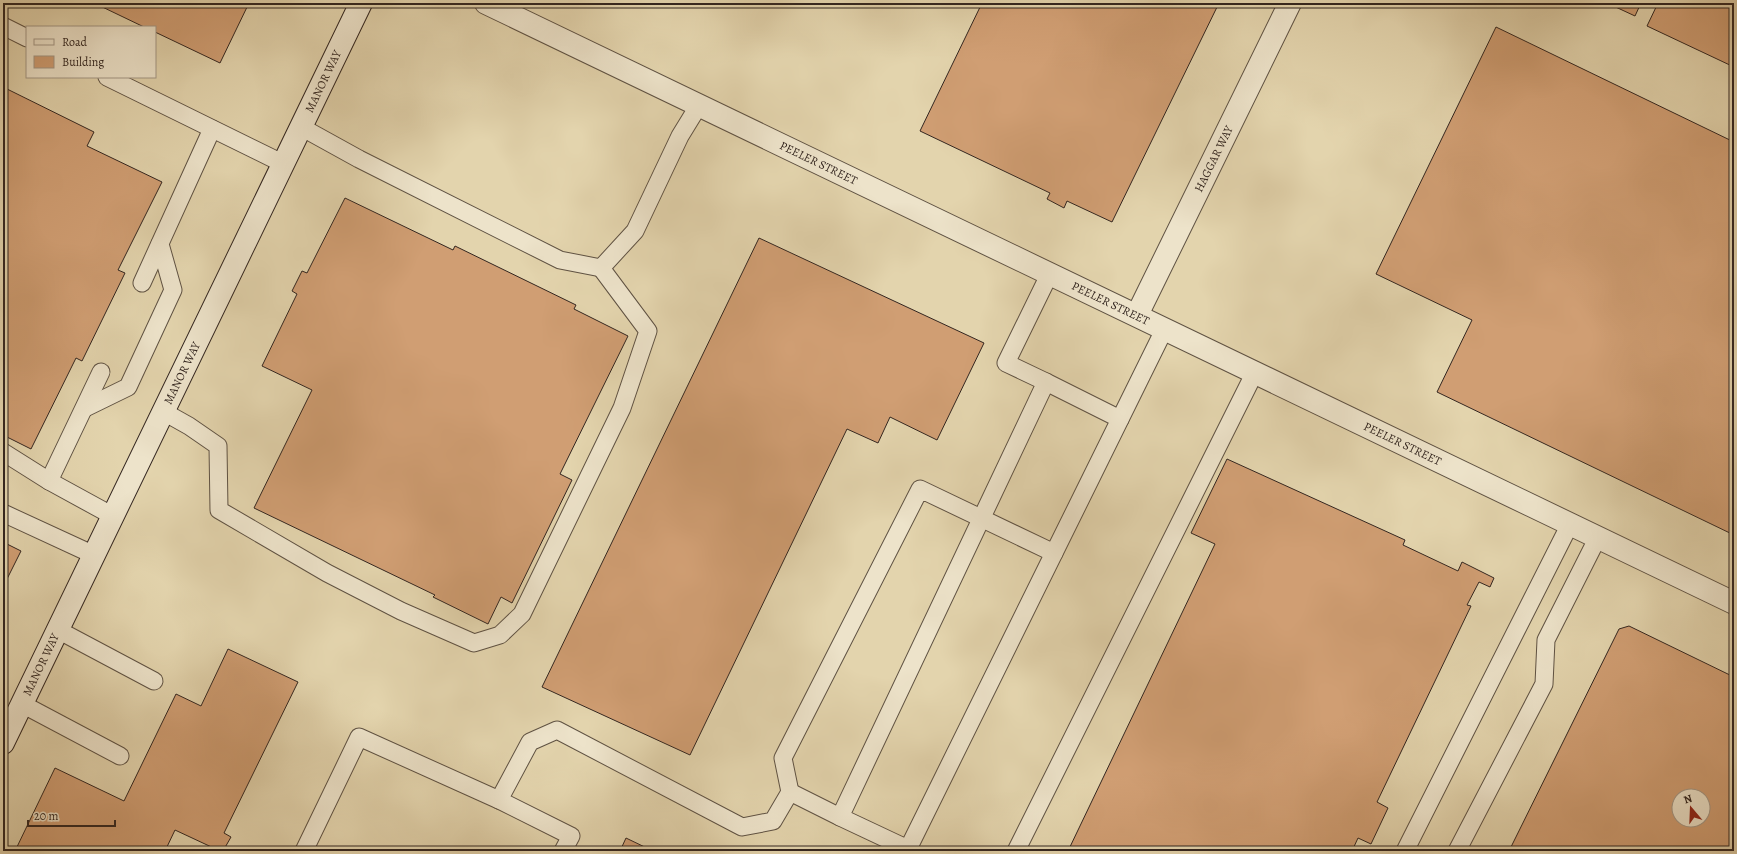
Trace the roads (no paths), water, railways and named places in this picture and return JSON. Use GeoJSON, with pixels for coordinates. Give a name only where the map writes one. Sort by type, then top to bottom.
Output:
{"type":"FeatureCollection","features":[{"type":"Feature","properties":{"kind":"street","name":"MANOR WAY"},"geometry":{"type":"LineString","coordinates":[[3,743],[362,3]]}},
{"type":"Feature","properties":{"kind":"street","name":"PEELER STREET"},"geometry":{"type":"LineString","coordinates":[[486,3],[1165,328],[1734,603]]}},
{"type":"Feature","properties":{"kind":"street","name":"HAGGAR WAY"},"geometry":{"type":"LineString","coordinates":[[1137,315],[1290,3]]}},
{"type":"Feature","properties":{"kind":"lane"},"geometry":{"type":"LineString","coordinates":[[3,26],[26,38]]}},
{"type":"Feature","properties":{"kind":"lane"},"geometry":{"type":"LineString","coordinates":[[109,78],[284,164]]}},
{"type":"Feature","properties":{"kind":"lane"},"geometry":{"type":"LineString","coordinates":[[601,268],[635,231],[680,136],[699,105]]}},
{"type":"Feature","properties":{"kind":"lane"},"geometry":{"type":"LineString","coordinates":[[164,412],[218,446],[219,510],[327,573],[400,611],[474,643],[500,635],[522,614],[622,408],[648,331],[601,268],[560,260],[359,159],[301,127]]}},
{"type":"Feature","properties":{"kind":"lane"},"geometry":{"type":"LineString","coordinates":[[142,283],[212,128]]}},
{"type":"Feature","properties":{"kind":"lane"},"geometry":{"type":"LineString","coordinates":[[85,408],[128,387],[173,290],[160,244]]}},
{"type":"Feature","properties":{"kind":"lane"},"geometry":{"type":"LineString","coordinates":[[1050,273],[1006,363],[1120,419]]}},
{"type":"Feature","properties":{"kind":"lane"},"geometry":{"type":"LineString","coordinates":[[790,792],[908,849],[1165,328]]}},
{"type":"Feature","properties":{"kind":"lane"},"geometry":{"type":"LineString","coordinates":[[49,482],[101,372]]}},
{"type":"Feature","properties":{"kind":"lane"},"geometry":{"type":"LineString","coordinates":[[1016,851],[1255,372]]}},
{"type":"Feature","properties":{"kind":"lane"},"geometry":{"type":"LineString","coordinates":[[840,817],[1046,382]]}},
{"type":"Feature","properties":{"kind":"lane"},"geometry":{"type":"LineString","coordinates":[[3,452],[49,482],[113,516]]}},
{"type":"Feature","properties":{"kind":"lane"},"geometry":{"type":"LineString","coordinates":[[499,800],[530,742],[557,730],[742,826],[773,821],[790,792],[783,758],[920,489],[1054,553]]}},
{"type":"Feature","properties":{"kind":"lane"},"geometry":{"type":"LineString","coordinates":[[3,513],[94,555]]}},
{"type":"Feature","properties":{"kind":"lane"},"geometry":{"type":"LineString","coordinates":[[1405,851],[1570,524]]}},
{"type":"Feature","properties":{"kind":"lane"},"geometry":{"type":"LineString","coordinates":[[1457,851],[1544,684],[1546,640],[1598,537]]}},
{"type":"Feature","properties":{"kind":"lane"},"geometry":{"type":"LineString","coordinates":[[58,630],[154,681]]}},
{"type":"Feature","properties":{"kind":"lane"},"geometry":{"type":"LineString","coordinates":[[22,704],[120,756]]}},
{"type":"Feature","properties":{"kind":"lane"},"geometry":{"type":"LineString","coordinates":[[304,851],[359,737],[499,800],[570,836],[563,851]]}}]}
